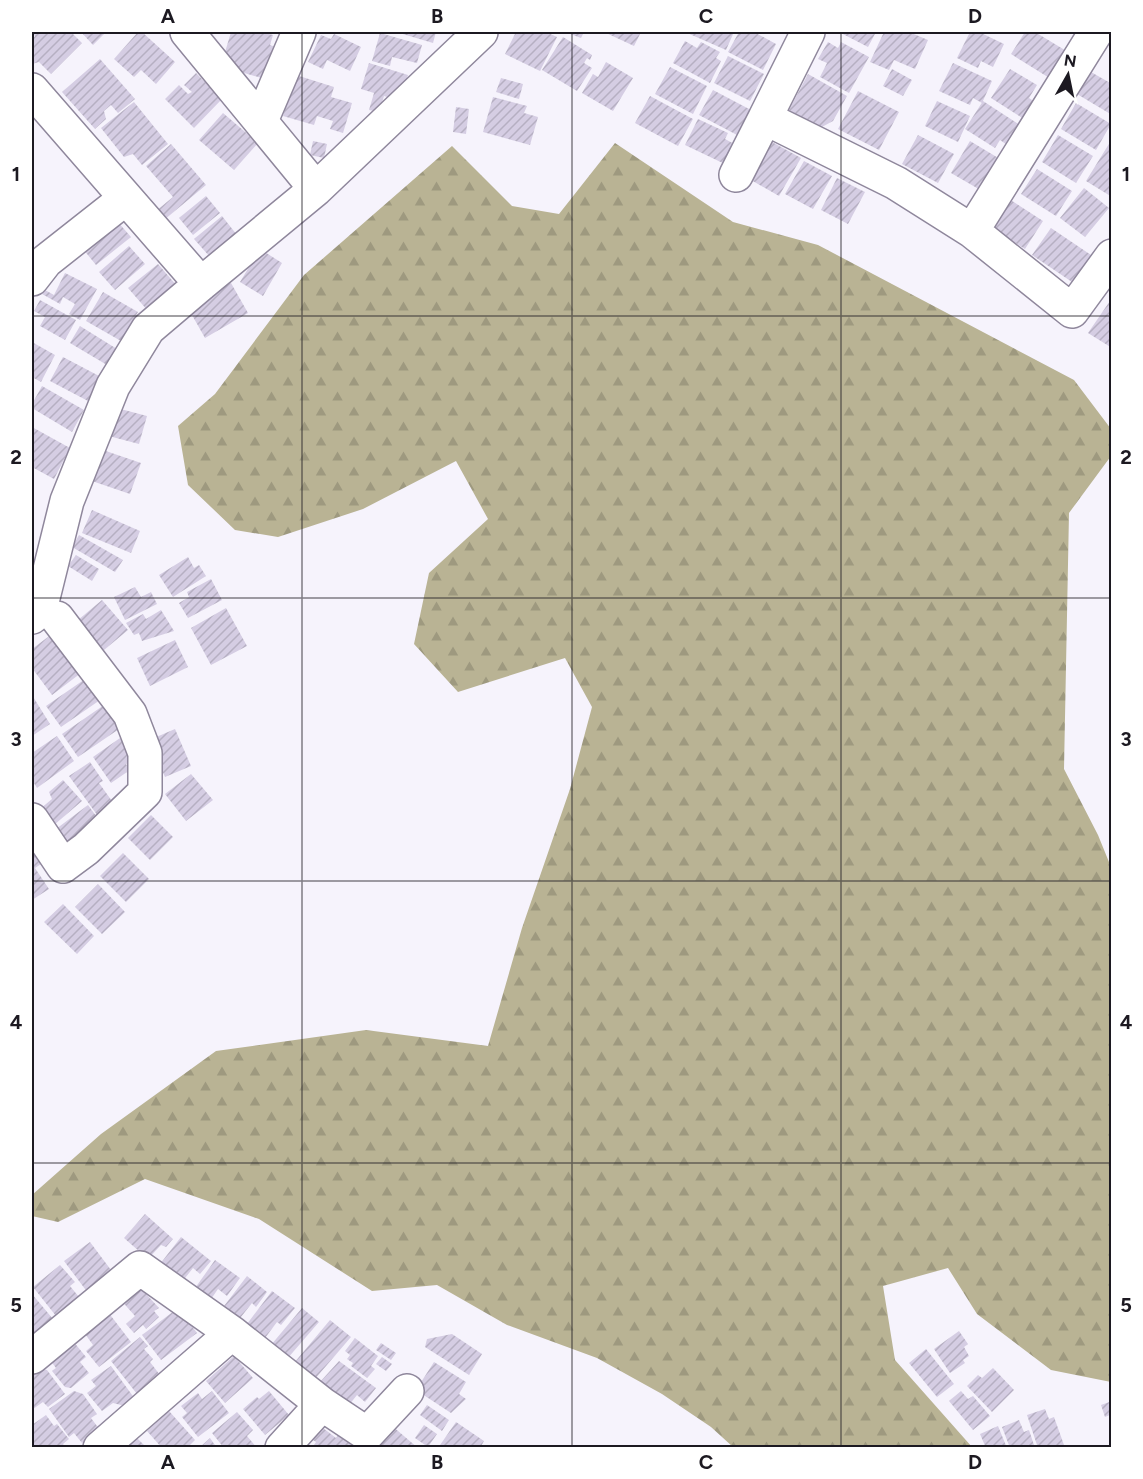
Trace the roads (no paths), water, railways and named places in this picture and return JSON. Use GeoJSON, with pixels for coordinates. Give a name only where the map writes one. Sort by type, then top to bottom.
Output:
{"type":"FeatureCollection","features":[{"type":"Feature","properties":{"kind":"street"},"geometry":{"type":"LineString","coordinates":[[187,32],[316,189]]}},
{"type":"Feature","properties":{"kind":"street"},"geometry":{"type":"LineString","coordinates":[[261,121],[299,32]]}},
{"type":"Feature","properties":{"kind":"street"},"geometry":{"type":"LineString","coordinates":[[435,77],[451,32]]}},
{"type":"Feature","properties":{"kind":"street"},"geometry":{"type":"LineString","coordinates":[[32,820],[63,866],[86,849],[145,792],[145,753],[130,714],[41,598],[67,501],[113,386],[148,329],[316,189],[481,32]]}},
{"type":"Feature","properties":{"kind":"street"},"geometry":{"type":"LineString","coordinates":[[736,176],[808,32]]}},
{"type":"Feature","properties":{"kind":"street"},"geometry":{"type":"LineString","coordinates":[[972,231],[1096,32]]}},
{"type":"Feature","properties":{"kind":"street"},"geometry":{"type":"LineString","coordinates":[[32,90],[201,284]]}},
{"type":"Feature","properties":{"kind":"street"},"geometry":{"type":"LineString","coordinates":[[765,118],[896,183],[972,231],[1072,311],[1112,256]]}},
{"type":"Feature","properties":{"kind":"street"},"geometry":{"type":"LineString","coordinates":[[32,279],[46,261],[126,198]]}},
{"type":"Feature","properties":{"kind":"street"},"geometry":{"type":"LineString","coordinates":[[32,1357],[140,1268],[232,1333],[322,1404],[367,1434],[407,1391]]}},
{"type":"Feature","properties":{"kind":"street"},"geometry":{"type":"LineString","coordinates":[[100,1448],[232,1333]]}},
{"type":"Feature","properties":{"kind":"street"},"geometry":{"type":"LineString","coordinates":[[282,1448],[322,1404]]}}]}
